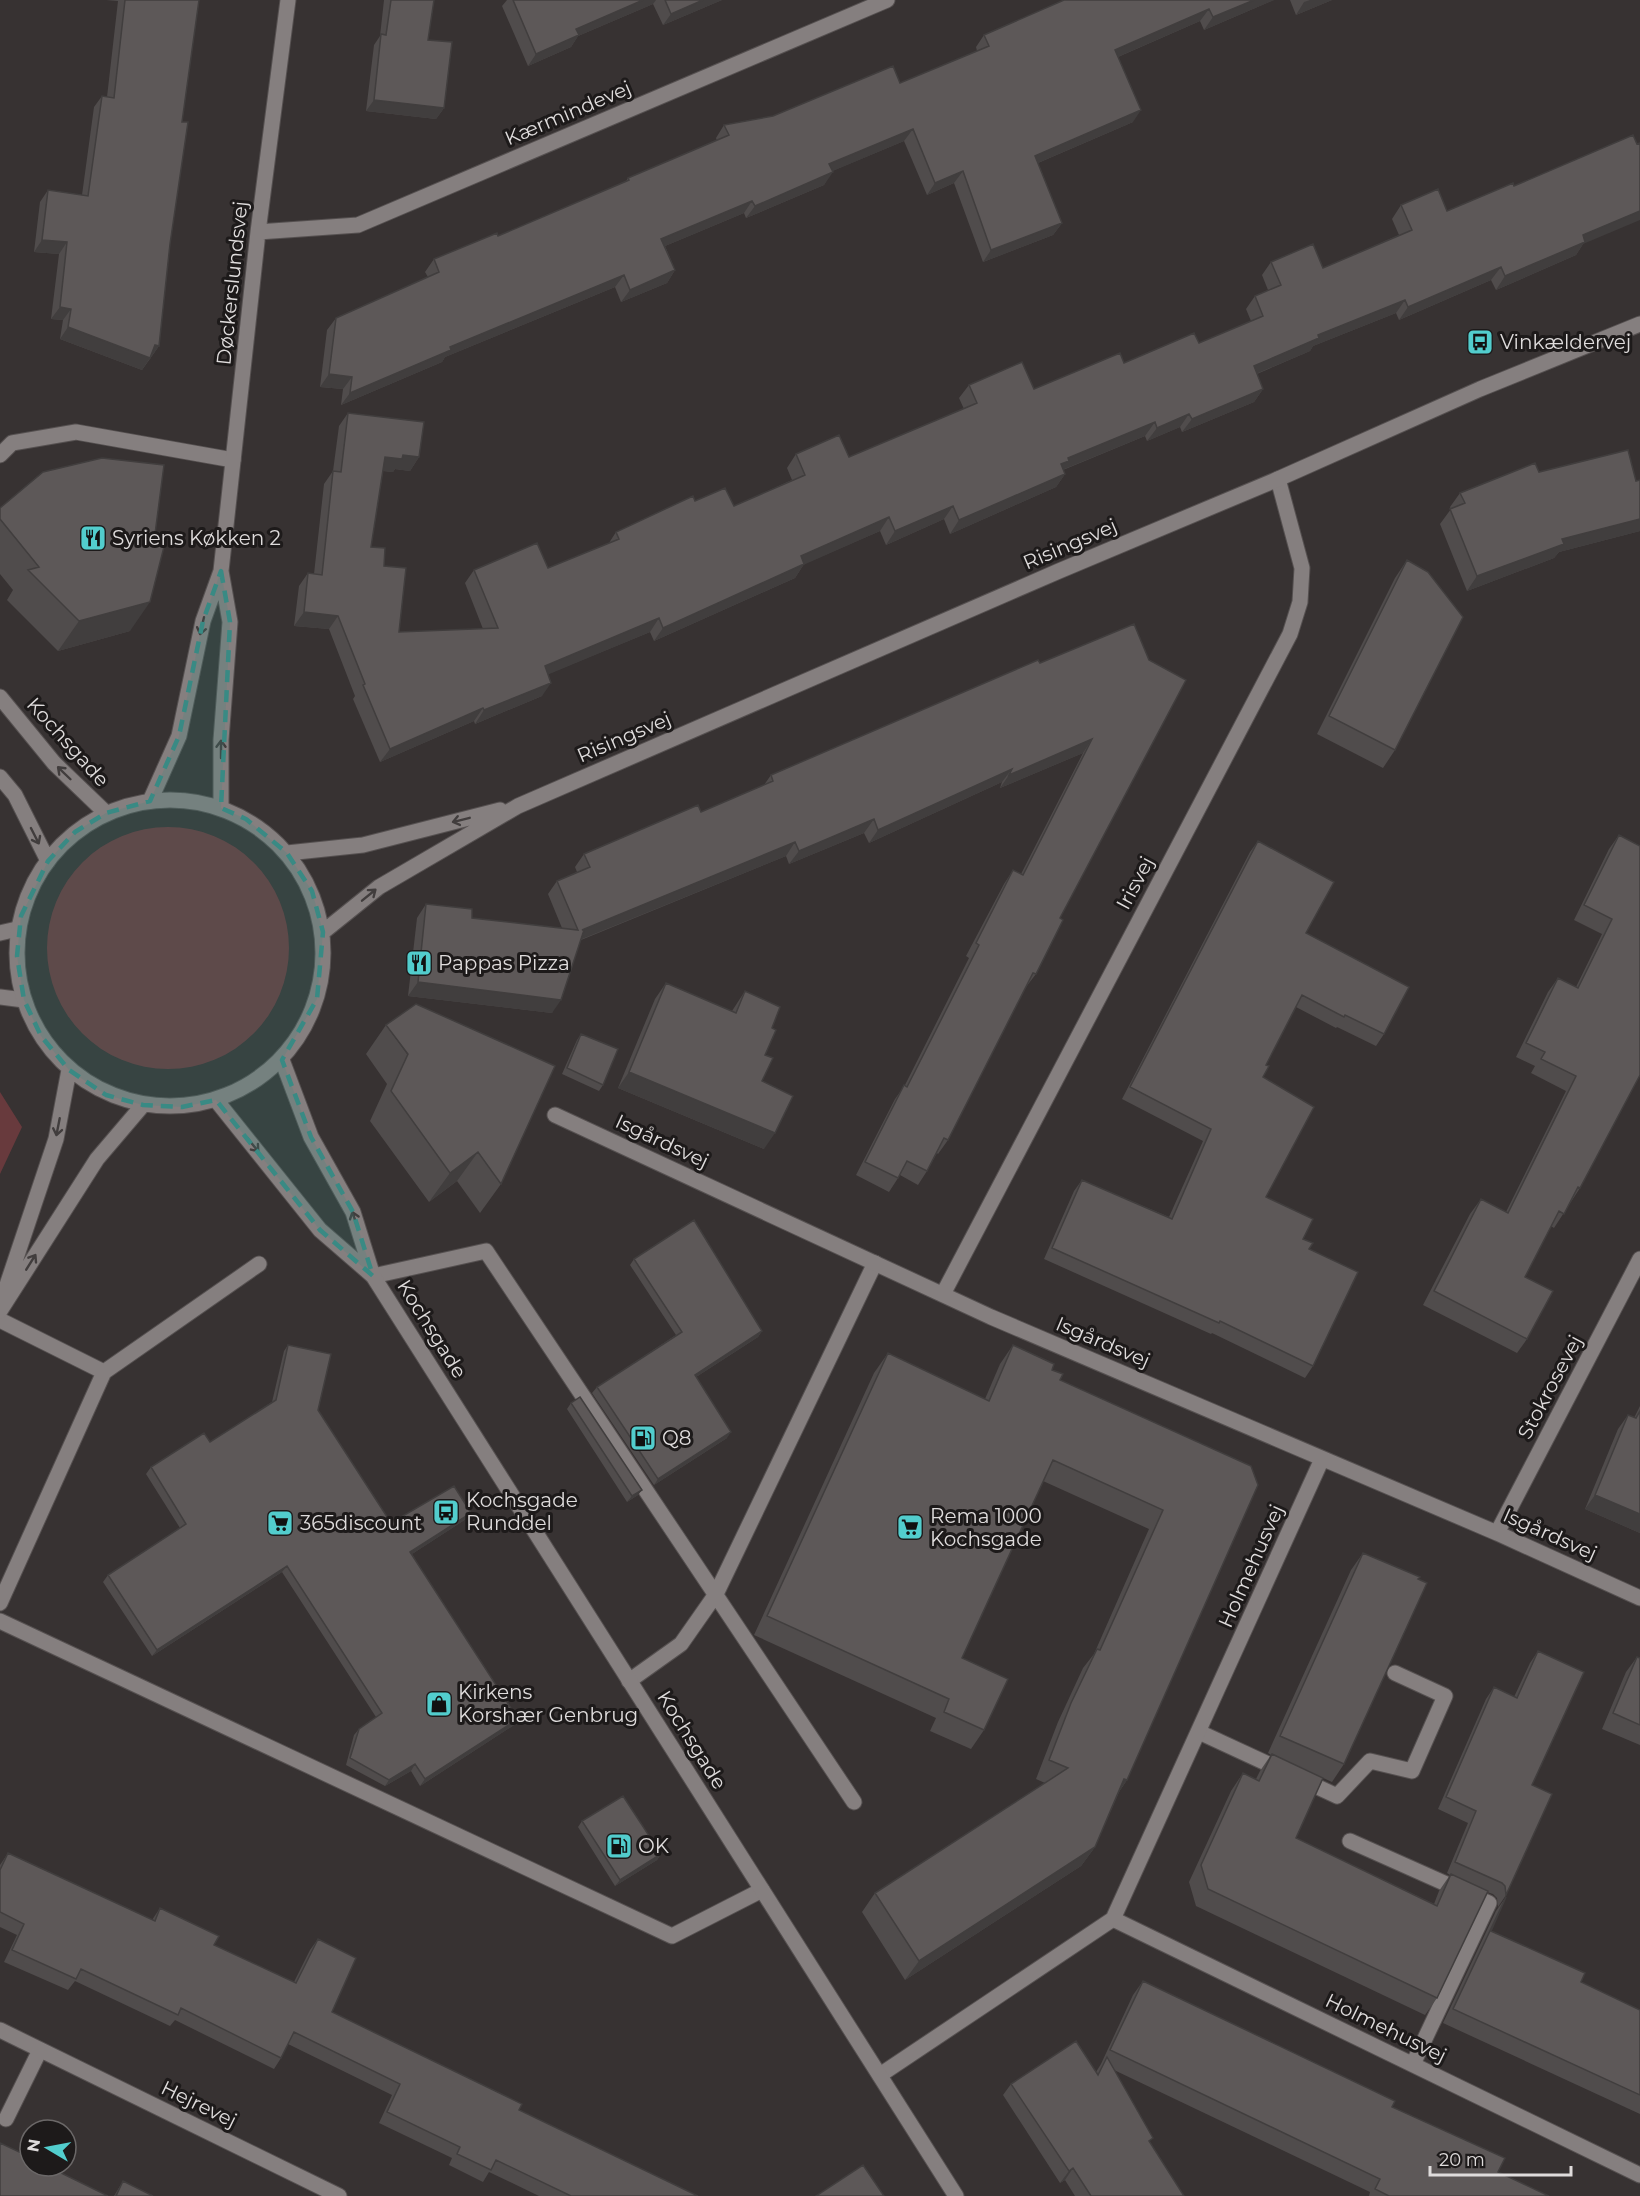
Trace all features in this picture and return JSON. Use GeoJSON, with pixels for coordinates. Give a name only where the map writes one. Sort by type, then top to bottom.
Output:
{"type":"FeatureCollection","features":[{"type":"Feature","properties":{"kind":"street","name":"Døckerslundsvej"},"geometry":{"type":"LineString","coordinates":[[150,801],[179,736],[202,621],[221,571],[258,232],[288,0]]}},
{"type":"Feature","properties":{"kind":"street","name":"Kærmindevej"},"geometry":{"type":"LineString","coordinates":[[258,232],[358,225],[887,0]]}},
{"type":"Feature","properties":{"kind":"street","name":"Risingsvej"},"geometry":{"type":"LineString","coordinates":[[323,932],[379,887],[518,806],[1059,571],[1278,479],[1480,389],[1640,324]]}},
{"type":"Feature","properties":{"kind":"street"},"geometry":{"type":"LineString","coordinates":[[0,455],[12,443],[76,432],[233,460]]}},
{"type":"Feature","properties":{"kind":"street","name":"Irisvej"},"geometry":{"type":"LineString","coordinates":[[943,1294],[1290,634],[1300,602],[1302,568],[1278,479]]}},
{"type":"Feature","properties":{"kind":"street","name":"Døckerslundsvej"},"geometry":{"type":"LineString","coordinates":[[221,571],[230,622],[221,740],[221,808]]}},
{"type":"Feature","properties":{"kind":"street","name":"Kochsgade"},"geometry":{"type":"LineString","coordinates":[[0,697],[54,763],[106,813]]}},
{"type":"Feature","properties":{"kind":"street"},"geometry":{"type":"LineString","coordinates":[[0,777],[15,795],[48,861]]}},
{"type":"Feature","properties":{"kind":"street"},"geometry":{"type":"LineString","coordinates":[[150,801],[190,801],[221,808],[246,819],[287,853],[312,891],[323,932],[324,948],[317,999],[293,1046],[282,1060],[256,1079],[216,1100],[182,1107],[143,1105],[106,1095],[69,1070],[41,1036],[24,1000],[17,956],[17,929],[39,874],[75,832],[106,813],[150,801]]}},
{"type":"Feature","properties":{"kind":"street","name":"Risingsvej"},"geometry":{"type":"LineString","coordinates":[[287,853],[363,845],[518,806]]}},
{"type":"Feature","properties":{"kind":"street"},"geometry":{"type":"LineString","coordinates":[[0,933],[17,929]]}},
{"type":"Feature","properties":{"kind":"street"},"geometry":{"type":"LineString","coordinates":[[0,997],[24,1000]]}},
{"type":"Feature","properties":{"kind":"street","name":"Kochsgade"},"geometry":{"type":"LineString","coordinates":[[282,1060],[311,1137],[353,1212],[373,1276],[956,2196]]}},
{"type":"Feature","properties":{"kind":"street"},"geometry":{"type":"LineString","coordinates":[[0,1306],[56,1139],[69,1070]]}},
{"type":"Feature","properties":{"kind":"street","name":"Kochsgade"},"geometry":{"type":"LineString","coordinates":[[216,1100],[320,1230],[373,1276]]}},
{"type":"Feature","properties":{"kind":"street"},"geometry":{"type":"LineString","coordinates":[[0,1311],[97,1159],[143,1105]]}},
{"type":"Feature","properties":{"kind":"street","name":"Isgårdsvej"},"geometry":{"type":"LineString","coordinates":[[555,1115],[1002,1322],[1497,1533],[1640,1598]]}},
{"type":"Feature","properties":{"kind":"street"},"geometry":{"type":"LineString","coordinates":[[373,1276],[486,1251],[854,1802]]}},
{"type":"Feature","properties":{"kind":"street","name":"Stokrosevej"},"geometry":{"type":"LineString","coordinates":[[1497,1533],[1640,1259]]}},
{"type":"Feature","properties":{"kind":"street"},"geometry":{"type":"LineString","coordinates":[[629,1681],[681,1644],[716,1594],[875,1263]]}},
{"type":"Feature","properties":{"kind":"street"},"geometry":{"type":"LineString","coordinates":[[0,1603],[104,1372],[259,1264]]}},
{"type":"Feature","properties":{"kind":"street"},"geometry":{"type":"LineString","coordinates":[[0,1320],[104,1372]]}},
{"type":"Feature","properties":{"kind":"street","name":"Holmehusvej"},"geometry":{"type":"LineString","coordinates":[[1322,1459],[1113,1919],[1640,2175]]}},
{"type":"Feature","properties":{"kind":"street"},"geometry":{"type":"LineString","coordinates":[[0,1621],[672,1936],[762,1890]]}},
{"type":"Feature","properties":{"kind":"street"},"geometry":{"type":"LineString","coordinates":[[1199,1732],[1337,1796],[1370,1761],[1412,1771],[1445,1696],[1395,1673]]}},
{"type":"Feature","properties":{"kind":"street"},"geometry":{"type":"LineString","coordinates":[[1350,1841],[1489,1903],[1413,2064]]}},
{"type":"Feature","properties":{"kind":"street"},"geometry":{"type":"LineString","coordinates":[[880,2075],[1113,1919]]}},
{"type":"Feature","properties":{"kind":"street","name":"Hejrevej"},"geometry":{"type":"LineString","coordinates":[[0,2030],[339,2196]]}},
{"type":"Feature","properties":{"kind":"street"},"geometry":{"type":"LineString","coordinates":[[6,2119],[40,2050]]}},
{"type":"Feature","properties":{"kind":"highlighted area"},"geometry":{"type":"Polygon","coordinates":[[[221,571],[230,622],[221,808],[246,819],[287,853],[312,891],[323,932],[317,999],[282,1060],[311,1137],[353,1212],[373,1276],[320,1230],[216,1100],[182,1107],[143,1105],[106,1095],[69,1070],[41,1036],[24,1000],[17,956],[21,916],[48,861],[75,832],[106,813],[150,801],[179,736],[203,621],[221,571]]]}},
{"type":"Feature","properties":{"kind":"shaded area"},"geometry":{"type":"Polygon","coordinates":[[[156,827],[180,827],[203,832],[225,841],[254,862],[269,881],[280,902],[287,924],[289,948],[287,972],[280,994],[269,1015],[254,1034],[225,1055],[203,1064],[180,1069],[156,1069],[133,1064],[111,1055],[91,1042],[74,1025],[61,1005],[52,983],[47,960],[47,936],[52,913],[61,891],[74,871],[91,854],[111,841],[133,832],[156,827]]]}},
{"type":"Feature","properties":{"kind":"shaded area"},"geometry":{"type":"Polygon","coordinates":[[[0,1092],[22,1127],[0,1174],[0,1092]]]}},
{"type":"Feature","properties":{"kind":"building"},"geometry":{"type":"Polygon","coordinates":[[[125,0],[199,0],[182,122],[188,122],[170,244],[159,346],[155,345],[150,358],[68,327],[71,309],[60,307],[67,242],[42,240],[48,190],[88,196],[102,96],[114,98],[125,0]]]}},
{"type":"Feature","properties":{"kind":"building"},"geometry":{"type":"Polygon","coordinates":[[[391,0],[434,0],[428,40],[452,42],[444,108],[374,100],[381,34],[386,35],[391,0]]]}},
{"type":"Feature","properties":{"kind":"building"},"geometry":{"type":"Polygon","coordinates":[[[513,0],[643,0],[576,29],[579,35],[536,54],[513,0]]]}},
{"type":"Feature","properties":{"kind":"building"},"geometry":{"type":"Polygon","coordinates":[[[665,0],[703,0],[671,14],[665,0]]]}},
{"type":"Feature","properties":{"kind":"building"},"geometry":{"type":"Polygon","coordinates":[[[1064,0],[1254,0],[1213,17],[1209,9],[1115,50],[1141,110],[1035,156],[1062,223],[991,250],[963,171],[935,183],[913,129],[829,164],[833,172],[755,206],[752,201],[661,239],[675,270],[630,290],[624,275],[450,347],[451,350],[350,393],[352,377],[329,374],[336,318],[439,272],[434,259],[497,233],[498,236],[729,135],[724,125],[773,116],[893,66],[900,83],[989,46],[984,35],[1064,0]]]}},
{"type":"Feature","properties":{"kind":"building"},"geometry":{"type":"Polygon","coordinates":[[[1633,135],[1637,144],[1640,143],[1640,211],[1583,235],[1585,242],[1505,276],[1501,267],[1408,307],[1405,300],[1318,335],[1319,338],[1254,366],[1263,389],[1192,419],[1189,414],[1157,428],[1155,422],[1068,458],[1069,461],[1061,464],[1065,474],[959,520],[953,506],[895,531],[889,517],[801,556],[804,564],[663,628],[659,618],[545,666],[551,683],[484,710],[483,708],[390,749],[363,685],[365,684],[338,616],[304,612],[308,573],[322,575],[333,471],[341,472],[348,413],[424,422],[419,457],[403,455],[402,459],[385,457],[371,547],[385,548],[384,566],[406,568],[399,632],[498,628],[474,570],[537,543],[548,568],[619,539],[616,532],[693,496],[695,501],[725,488],[734,506],[805,475],[796,454],[839,435],[849,457],[977,403],[969,385],[1022,362],[1034,389],[1120,353],[1124,363],[1194,333],[1199,343],[1263,316],[1255,296],[1281,285],[1271,262],[1313,244],[1323,268],[1412,230],[1401,205],[1438,189],[1447,211],[1513,183],[1514,186],[1633,135]]]}},
{"type":"Feature","properties":{"kind":"building"},"geometry":{"type":"Polygon","coordinates":[[[1628,450],[1636,481],[1640,480],[1640,519],[1562,539],[1564,544],[1477,576],[1450,509],[1465,503],[1460,493],[1535,463],[1539,472],[1628,450]]]}},
{"type":"Feature","properties":{"kind":"building"},"geometry":{"type":"Polygon","coordinates":[[[102,458],[164,465],[155,534],[168,531],[150,602],[79,621],[28,570],[39,567],[0,519],[0,508],[43,472],[102,458]]]}},
{"type":"Feature","properties":{"kind":"building"},"geometry":{"type":"Polygon","coordinates":[[[1407,560],[1428,572],[1463,617],[1395,750],[1329,716],[1407,560]]]}},
{"type":"Feature","properties":{"kind":"building"},"geometry":{"type":"Polygon","coordinates":[[[1134,624],[1149,660],[1186,680],[1060,918],[1063,920],[1036,974],[1033,973],[948,1140],[944,1138],[927,1171],[907,1161],[898,1178],[865,1162],[904,1085],[907,1087],[979,945],[976,943],[1013,870],[1023,875],[1092,739],[1009,775],[1012,769],[878,830],[874,819],[799,851],[795,842],[582,930],[584,930],[561,1000],[418,982],[426,904],[472,909],[472,918],[578,930],[557,881],[590,867],[584,854],[698,805],[701,812],[773,781],[771,775],[1038,660],[1040,663],[1134,624]]]}},
{"type":"Feature","properties":{"kind":"building"},"geometry":{"type":"Polygon","coordinates":[[[1619,835],[1640,846],[1640,1075],[1580,1188],[1578,1187],[1564,1214],[1559,1211],[1525,1277],[1553,1291],[1527,1339],[1434,1291],[1481,1199],[1508,1213],[1576,1076],[1541,1059],[1545,1052],[1526,1043],[1558,978],[1578,988],[1612,919],[1584,905],[1619,835]]]}},
{"type":"Feature","properties":{"kind":"building"},"geometry":{"type":"Polygon","coordinates":[[[1258,841],[1334,882],[1306,933],[1409,987],[1384,1034],[1345,1015],[1344,1017],[1302,995],[1266,1065],[1269,1066],[1263,1077],[1314,1107],[1266,1197],[1313,1219],[1303,1239],[1313,1243],[1309,1249],[1358,1272],[1313,1366],[1220,1321],[1219,1323],[1052,1248],[1082,1180],[1172,1219],[1211,1129],[1130,1087],[1258,841]]]}},
{"type":"Feature","properties":{"kind":"building"},"geometry":{"type":"Polygon","coordinates":[[[666,983],[736,1013],[745,991],[780,1007],[772,1028],[776,1030],[765,1055],[773,1058],[762,1081],[793,1096],[775,1133],[629,1072],[666,983]]]}},
{"type":"Feature","properties":{"kind":"building"},"geometry":{"type":"Polygon","coordinates":[[[416,1004],[555,1066],[501,1184],[478,1152],[450,1173],[391,1091],[408,1054],[386,1025],[416,1004]]]}},
{"type":"Feature","properties":{"kind":"building"},"geometry":{"type":"Polygon","coordinates":[[[581,1034],[618,1049],[603,1085],[567,1068],[581,1034]]]}},
{"type":"Feature","properties":{"kind":"building"},"geometry":{"type":"Polygon","coordinates":[[[694,1220],[762,1331],[695,1375],[731,1432],[658,1479],[597,1387],[682,1332],[634,1259],[694,1220]]]}},
{"type":"Feature","properties":{"kind":"building","name":"365discount"},"geometry":{"type":"Polygon","coordinates":[[[288,1345],[331,1354],[318,1410],[391,1523],[454,1486],[471,1513],[410,1552],[518,1719],[425,1779],[415,1764],[389,1780],[350,1758],[359,1729],[382,1713],[287,1566],[157,1650],[108,1575],[186,1524],[151,1467],[204,1433],[210,1442],[276,1400],[288,1345]]]}},
{"type":"Feature","properties":{"kind":"building"},"geometry":{"type":"Polygon","coordinates":[[[1013,1345],[1054,1364],[1052,1370],[1063,1374],[1060,1380],[1251,1466],[1258,1485],[1095,1847],[919,1961],[875,1893],[1068,1768],[1049,1760],[1071,1703],[1097,1649],[1100,1650],[1163,1510],[1053,1460],[962,1658],[1008,1679],[984,1730],[944,1712],[949,1699],[767,1616],[888,1353],[989,1401],[1013,1345]]]}},
{"type":"Feature","properties":{"kind":"building"},"geometry":{"type":"Polygon","coordinates":[[[580,1397],[642,1490],[632,1496],[571,1403],[580,1397]]]}},
{"type":"Feature","properties":{"kind":"building"},"geometry":{"type":"Polygon","coordinates":[[[1640,1411],[1640,1514],[1595,1495],[1628,1415],[1636,1418],[1640,1411]]]}},
{"type":"Feature","properties":{"kind":"building"},"geometry":{"type":"Polygon","coordinates":[[[1363,1553],[1420,1577],[1418,1579],[1427,1583],[1344,1764],[1280,1736],[1363,1553]]]}},
{"type":"Feature","properties":{"kind":"building"},"geometry":{"type":"Polygon","coordinates":[[[1538,1651],[1584,1672],[1532,1785],[1552,1794],[1506,1895],[1505,1886],[1502,1883],[1455,1862],[1476,1811],[1446,1797],[1494,1687],[1517,1698],[1538,1651]]]}},
{"type":"Feature","properties":{"kind":"building"},"geometry":{"type":"Polygon","coordinates":[[[1637,1657],[1640,1658],[1640,1725],[1613,1713],[1637,1657]]]}},
{"type":"Feature","properties":{"kind":"building"},"geometry":{"type":"Polygon","coordinates":[[[1272,1754],[1323,1778],[1296,1838],[1437,1906],[1451,1874],[1488,1891],[1437,1998],[1208,1889],[1201,1865],[1243,1773],[1259,1781],[1272,1754]]]}},
{"type":"Feature","properties":{"kind":"building"},"geometry":{"type":"Polygon","coordinates":[[[623,1796],[661,1854],[620,1880],[582,1821],[623,1796]]]}},
{"type":"Feature","properties":{"kind":"building"},"geometry":{"type":"Polygon","coordinates":[[[8,1853],[155,1921],[160,1908],[219,1936],[214,1945],[296,1983],[318,1939],[356,1958],[332,2012],[522,2104],[519,2110],[698,2196],[571,2196],[496,2160],[491,2170],[457,2154],[460,2147],[387,2112],[400,2084],[294,2032],[281,2058],[181,2008],[178,2015],[81,1969],[76,1979],[12,1950],[24,1924],[0,1912],[0,1870],[8,1853]]]}},
{"type":"Feature","properties":{"kind":"building"},"geometry":{"type":"Polygon","coordinates":[[[1506,1897],[1491,1931],[1585,1973],[1581,1982],[1640,2010],[1640,2095],[1453,2009],[1506,1897]]]}},
{"type":"Feature","properties":{"kind":"building"},"geometry":{"type":"Polygon","coordinates":[[[1143,1981],[1395,2101],[1392,2107],[1505,2158],[1498,2172],[1549,2196],[1389,2196],[1375,2189],[1380,2179],[1110,2050],[1143,1981]]]}},
{"type":"Feature","properties":{"kind":"building"},"geometry":{"type":"Polygon","coordinates":[[[1076,2041],[1098,2075],[1107,2057],[1153,2138],[1149,2141],[1184,2196],[1091,2196],[1073,2168],[1069,2171],[1011,2084],[1076,2041]]]}},
{"type":"Feature","properties":{"kind":"building"},"geometry":{"type":"Polygon","coordinates":[[[0,2143],[18,2151],[18,2178],[71,2178],[108,2196],[0,2196],[0,2143]]]}},
{"type":"Feature","properties":{"kind":"building"},"geometry":{"type":"Polygon","coordinates":[[[863,2165],[884,2196],[816,2196],[863,2165]]]}},
{"type":"Feature","properties":{"kind":"building"},"geometry":{"type":"Polygon","coordinates":[[[123,2181],[153,2196],[116,2196],[123,2181]]]}},
{"type":"Feature","properties":{"kind":"place","name":"Vinkældervej"},"geometry":{"type":"Point","coordinates":[1480,342]}},
{"type":"Feature","properties":{"kind":"place","name":"Syriens Køkken 2"},"geometry":{"type":"Point","coordinates":[93,538]}},
{"type":"Feature","properties":{"kind":"place","name":"Pappas Pizza"},"geometry":{"type":"Point","coordinates":[419,963]}},
{"type":"Feature","properties":{"kind":"place","name":"Q8"},"geometry":{"type":"Point","coordinates":[643,1438]}},
{"type":"Feature","properties":{"kind":"place","name":"Kochsgade Runddel"},"geometry":{"type":"Point","coordinates":[446,1512]}},
{"type":"Feature","properties":{"kind":"place","name":"365discount"},"geometry":{"type":"Point","coordinates":[280,1523]}},
{"type":"Feature","properties":{"kind":"place","name":"Rema 1000 Kochsgade"},"geometry":{"type":"Point","coordinates":[910,1527]}},
{"type":"Feature","properties":{"kind":"place","name":"Kirkens Korshær Genbrug"},"geometry":{"type":"Point","coordinates":[439,1704]}},
{"type":"Feature","properties":{"kind":"place","name":"OK"},"geometry":{"type":"Point","coordinates":[619,1846]}}]}
